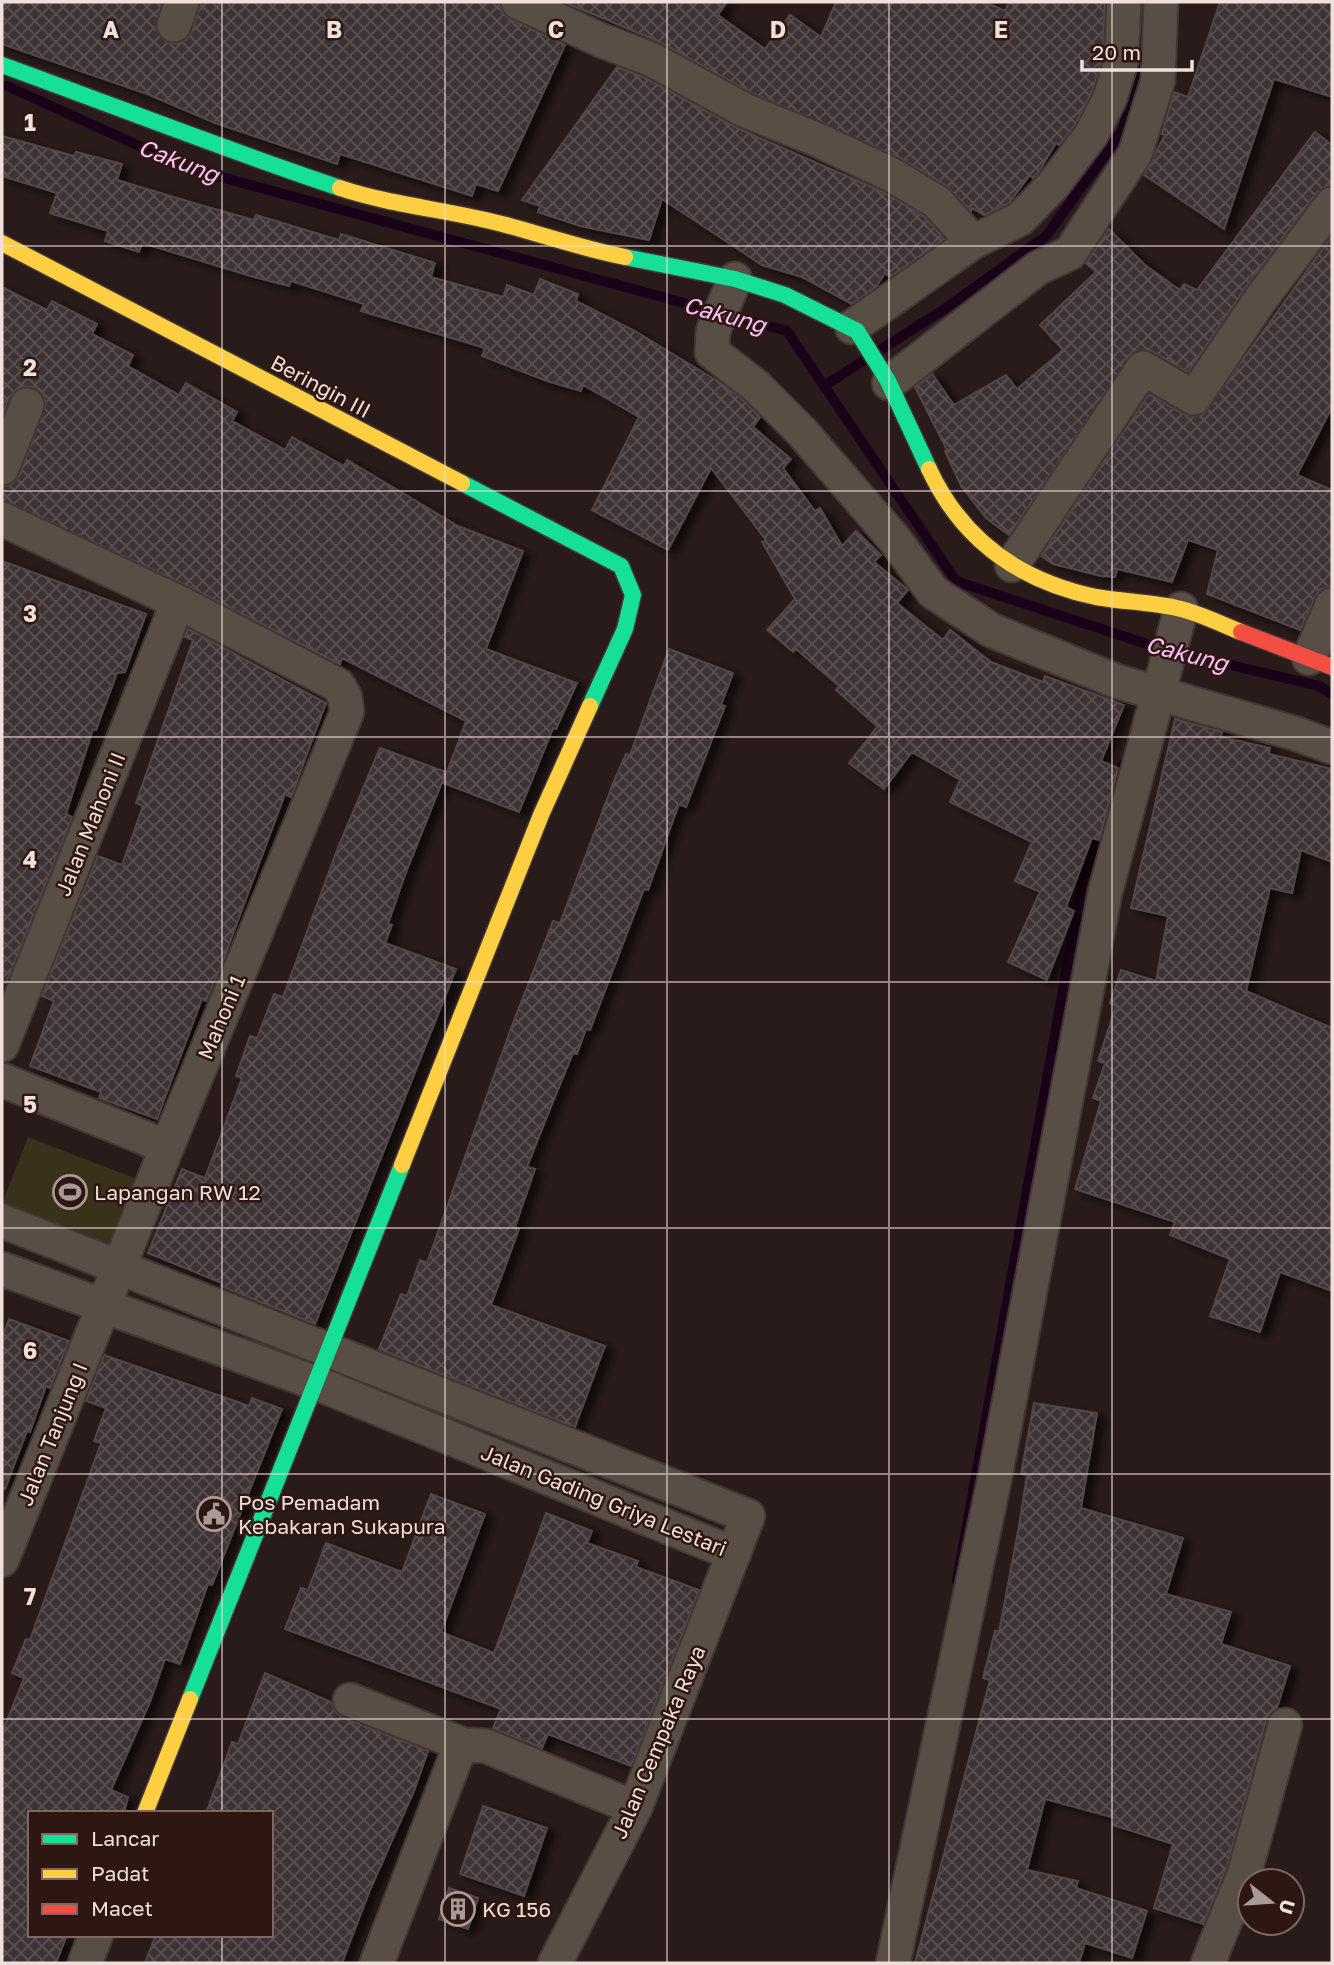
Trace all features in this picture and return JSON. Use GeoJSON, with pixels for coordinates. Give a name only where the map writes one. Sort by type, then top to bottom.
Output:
{"type":"FeatureCollection","features":[{"type":"Feature","properties":{"kind":"street"},"geometry":{"type":"LineString","coordinates":[[518,2],[603,41],[653,60],[744,110],[818,140],[892,175],[937,202],[973,242]]}},
{"type":"Feature","properties":{"kind":"street"},"geometry":{"type":"LineString","coordinates":[[855,329],[973,242],[1020,219],[1053,185],[1091,135],[1110,98],[1121,62],[1124,2]]}},
{"type":"Feature","properties":{"kind":"street"},"geometry":{"type":"LineString","coordinates":[[888,382],[1038,268],[1070,253],[1135,154],[1158,80],[1161,2]]}},
{"type":"Feature","properties":{"kind":"street"},"geometry":{"type":"LineString","coordinates":[[2,65],[139,115],[218,148],[371,198],[506,225],[574,247],[734,281],[785,295],[855,329],[888,382],[942,498],[971,534],[1012,565],[1045,584],[1179,617],[1321,662],[1332,606]]}},
{"type":"Feature","properties":{"kind":"street"},"geometry":{"type":"LineString","coordinates":[[1012,565],[1143,368],[1194,398],[1260,300],[1332,204]]}},
{"type":"Feature","properties":{"kind":"street","name":"Beringin III"},"geometry":{"type":"LineString","coordinates":[[2,243],[621,566],[633,594],[625,629],[541,815],[330,1350]]}},
{"type":"Feature","properties":{"kind":"street"},"geometry":{"type":"LineString","coordinates":[[734,281],[713,331],[712,352],[756,386],[802,432],[895,540],[933,592],[991,630],[1116,681],[1157,690],[1332,747]]}},
{"type":"Feature","properties":{"kind":"street"},"geometry":{"type":"LineString","coordinates":[[2,468],[27,405]]}},
{"type":"Feature","properties":{"kind":"street"},"geometry":{"type":"LineString","coordinates":[[2,519],[178,602]]}},
{"type":"Feature","properties":{"kind":"street","name":"Mahoni 1"},"geometry":{"type":"LineString","coordinates":[[103,1308],[347,712],[345,696],[338,685],[178,602]]}},
{"type":"Feature","properties":{"kind":"street","name":"Jalan Mahoni II"},"geometry":{"type":"LineString","coordinates":[[2,1045],[178,602]]}},
{"type":"Feature","properties":{"kind":"street"},"geometry":{"type":"LineString","coordinates":[[893,1963],[996,1472],[1105,892],[1157,690],[1179,617]]}},
{"type":"Feature","properties":{"kind":"street"},"geometry":{"type":"LineString","coordinates":[[2,1080],[167,1147]]}},
{"type":"Feature","properties":{"kind":"street","name":"Jalan Gading Griya Lestari"},"geometry":{"type":"LineString","coordinates":[[2,1221],[748,1516],[734,1554],[316,1383],[103,1308],[2,1269]]}},
{"type":"Feature","properties":{"kind":"street","name":"Jalan Tanjung I"},"geometry":{"type":"LineString","coordinates":[[2,1560],[103,1308]]}},
{"type":"Feature","properties":{"kind":"street"},"geometry":{"type":"LineString","coordinates":[[146,1811],[330,1350]]}},
{"type":"Feature","properties":{"kind":"street","name":"Jalan Cempaka Raya"},"geometry":{"type":"LineString","coordinates":[[555,1963],[635,1808],[734,1554]]}},
{"type":"Feature","properties":{"kind":"street"},"geometry":{"type":"LineString","coordinates":[[350,1700],[464,1745],[486,1746],[635,1808]]}},
{"type":"Feature","properties":{"kind":"street"},"geometry":{"type":"LineString","coordinates":[[1208,1963],[1244,1875],[1285,1725]]}},
{"type":"Feature","properties":{"kind":"street"},"geometry":{"type":"LineString","coordinates":[[377,1963],[456,1757],[464,1745]]}},
{"type":"Feature","properties":{"kind":"street"},"geometry":{"type":"LineString","coordinates":[[85,1963],[95,1937]]}},
{"type":"Feature","properties":{"kind":"shaded area","name":"Lapangan RW 12"},"geometry":{"type":"Polygon","coordinates":[[[28,1137],[139,1180],[109,1257],[2,1215],[2,1204],[28,1137]]]}},
{"type":"Feature","properties":{"kind":"building"},"geometry":{"type":"Polygon","coordinates":[[[2,2],[162,2],[155,29],[167,43],[177,44],[186,40],[192,32],[201,2],[499,2],[502,13],[509,19],[565,45],[498,191],[476,184],[472,196],[340,154],[337,164],[215,123],[147,94],[2,44],[2,2]]]}},
{"type":"Feature","properties":{"kind":"building"},"geometry":{"type":"Polygon","coordinates":[[[564,2],[727,2],[718,15],[765,49],[790,15],[821,37],[836,2],[985,2],[1005,11],[1009,2],[1105,2],[1102,59],[1092,91],[1075,125],[1059,145],[1056,143],[1038,173],[1033,178],[1030,175],[1009,203],[984,215],[972,208],[971,211],[947,186],[900,158],[752,93],[660,42],[564,2]]]}},
{"type":"Feature","properties":{"kind":"building"},"geometry":{"type":"Polygon","coordinates":[[[1220,2],[1332,2],[1332,97],[1274,79],[1224,229],[1144,175],[1165,135],[1162,134],[1174,92],[1188,97],[1220,2]]]}},
{"type":"Feature","properties":{"kind":"building"},"geometry":{"type":"Polygon","coordinates":[[[617,67],[645,78],[737,128],[883,192],[925,217],[944,239],[890,277],[885,273],[876,287],[852,304],[802,277],[762,265],[662,199],[649,240],[580,226],[538,212],[540,206],[522,200],[617,67]]]}},
{"type":"Feature","properties":{"kind":"building"},"geometry":{"type":"Polygon","coordinates":[[[1315,132],[1332,145],[1332,185],[1317,192],[1245,288],[1188,372],[1152,351],[1134,351],[1009,535],[986,518],[961,486],[945,451],[947,450],[915,387],[932,374],[954,405],[1006,375],[1017,389],[1063,350],[1040,325],[1096,272],[1086,263],[1109,229],[1145,265],[1180,290],[1184,284],[1197,290],[1315,132]]]}},
{"type":"Feature","properties":{"kind":"building"},"geometry":{"type":"Polygon","coordinates":[[[2,136],[74,156],[76,152],[122,164],[117,180],[197,204],[254,220],[256,215],[339,240],[341,234],[435,263],[431,277],[503,297],[507,285],[534,295],[540,279],[578,294],[576,301],[635,331],[719,382],[743,400],[760,417],[753,427],[791,459],[783,468],[815,511],[820,508],[842,546],[856,531],[881,555],[874,562],[908,590],[897,603],[943,640],[950,630],[991,662],[1043,682],[1045,676],[1124,705],[1101,761],[1118,768],[1099,840],[1092,838],[1066,907],[1074,911],[1047,980],[1008,962],[1040,892],[1015,881],[1032,842],[950,802],[960,780],[912,752],[884,789],[849,763],[877,727],[879,728],[836,690],[839,686],[796,649],[793,652],[767,630],[795,599],[762,542],[766,540],[711,468],[668,550],[592,510],[639,417],[583,385],[581,391],[547,381],[482,356],[485,348],[361,311],[364,304],[291,281],[289,286],[254,277],[142,243],[139,252],[105,241],[108,231],[50,213],[57,193],[2,176],[2,136]]]}},
{"type":"Feature","properties":{"kind":"building"},"geometry":{"type":"Polygon","coordinates":[[[1332,236],[1332,407],[1297,475],[1332,490],[1332,586],[1321,589],[1315,597],[1300,630],[1207,594],[1218,550],[1188,540],[1172,582],[1117,569],[1115,577],[1101,576],[1053,564],[1041,556],[1149,394],[1185,415],[1203,415],[1332,236]]]}},
{"type":"Feature","properties":{"kind":"building"},"geometry":{"type":"Polygon","coordinates":[[[2,287],[47,310],[52,301],[97,324],[92,334],[133,355],[128,366],[179,395],[186,383],[237,412],[232,421],[285,450],[292,437],[344,466],[347,460],[458,526],[523,551],[486,649],[577,683],[556,729],[553,728],[519,812],[443,783],[466,721],[342,658],[340,664],[186,585],[2,500],[2,487],[13,483],[20,475],[46,403],[35,387],[24,386],[9,397],[2,416],[2,287]]]}},
{"type":"Feature","properties":{"kind":"building"},"geometry":{"type":"Polygon","coordinates":[[[2,561],[146,614],[125,672],[117,673],[96,730],[93,729],[66,814],[72,817],[6,983],[2,981],[2,561]]]}},
{"type":"Feature","properties":{"kind":"building"},"geometry":{"type":"Polygon","coordinates":[[[188,629],[326,703],[291,797],[285,794],[223,961],[206,1001],[202,999],[157,1119],[99,1098],[101,1092],[30,1066],[54,1001],[42,996],[98,856],[122,865],[143,806],[136,803],[193,640],[185,637],[188,629]]]}},
{"type":"Feature","properties":{"kind":"building"},"geometry":{"type":"Polygon","coordinates":[[[669,649],[733,673],[721,705],[725,706],[686,807],[679,804],[648,890],[644,889],[590,1030],[586,1029],[577,1054],[573,1053],[527,1167],[535,1169],[515,1227],[519,1229],[491,1305],[605,1346],[575,1427],[379,1349],[401,1294],[407,1296],[420,1260],[427,1263],[510,1031],[553,921],[560,923],[614,781],[626,754],[630,755],[669,649]]]}},
{"type":"Feature","properties":{"kind":"building"},"geometry":{"type":"Polygon","coordinates":[[[1175,719],[1222,732],[1221,737],[1270,748],[1269,754],[1332,769],[1332,862],[1301,850],[1292,893],[1270,888],[1246,991],[1332,1028],[1332,1291],[1280,1272],[1260,1332],[1210,1316],[1230,1259],[1170,1235],[1175,1222],[1075,1189],[1101,1101],[1093,1098],[1105,1063],[1098,1061],[1116,1006],[1110,1003],[1121,970],[1156,981],[1168,916],[1131,908],[1175,719]]]}},
{"type":"Feature","properties":{"kind":"building"},"geometry":{"type":"Polygon","coordinates":[[[380,748],[446,772],[405,875],[388,924],[392,925],[385,943],[456,969],[315,1324],[148,1253],[182,1169],[205,1178],[242,1078],[236,1076],[250,1036],[257,1038],[274,994],[283,997],[337,850],[380,748]]]}},
{"type":"Feature","properties":{"kind":"building"},"geometry":{"type":"Polygon","coordinates":[[[9,1319],[69,1341],[50,1388],[46,1386],[30,1432],[27,1431],[5,1489],[2,1488],[2,1339],[9,1319]]]}},
{"type":"Feature","properties":{"kind":"building"},"geometry":{"type":"Polygon","coordinates":[[[104,1355],[249,1406],[252,1398],[282,1409],[212,1585],[208,1584],[180,1664],[165,1659],[150,1702],[111,1790],[128,1797],[124,1811],[28,1811],[28,1937],[66,1937],[56,1963],[2,1963],[2,1733],[24,1678],[12,1673],[26,1639],[30,1640],[101,1443],[94,1441],[106,1408],[86,1401],[104,1355]]]}},
{"type":"Feature","properties":{"kind":"building"},"geometry":{"type":"Polygon","coordinates":[[[1034,1403],[1097,1413],[1081,1508],[1183,1538],[1166,1594],[1231,1612],[1221,1644],[1290,1666],[1277,1708],[1266,1720],[1226,1869],[1203,1924],[1154,1908],[1173,1844],[1113,1825],[1115,1818],[1045,1799],[1027,1870],[1078,1881],[1076,1888],[1147,1911],[1132,1958],[1085,1943],[1079,1963],[915,1963],[990,1680],[983,1678],[995,1631],[999,1632],[1019,1526],[1027,1475],[1021,1474],[1034,1403]]]}},
{"type":"Feature","properties":{"kind":"building"},"geometry":{"type":"Polygon","coordinates":[[[431,1494],[485,1514],[441,1632],[494,1653],[546,1513],[592,1531],[587,1543],[638,1561],[636,1567],[699,1590],[631,1766],[548,1734],[542,1748],[493,1728],[501,1709],[285,1629],[301,1588],[308,1590],[326,1543],[402,1572],[431,1494]]]}},
{"type":"Feature","properties":{"kind":"building"},"geometry":{"type":"Polygon","coordinates":[[[265,1673],[331,1702],[335,1711],[343,1718],[428,1751],[342,1963],[145,1963],[155,1937],[273,1937],[273,1811],[207,1811],[232,1742],[238,1744],[265,1673]]]}},
{"type":"Feature","properties":{"kind":"building"},"geometry":{"type":"Polygon","coordinates":[[[483,1806],[547,1828],[524,1896],[460,1874],[483,1806]]]}},
{"type":"Feature","properties":{"kind":"building","name":"KG 156"},"geometry":{"type":"Polygon","coordinates":[[[449,1888],[478,1898],[468,1929],[439,1919],[449,1888]]]}},
{"type":"Feature","properties":{"kind":"waterway"},"geometry":{"type":"LineString","coordinates":[[824,386],[946,308],[1046,236],[1123,130],[1145,30]]}},
{"type":"Feature","properties":{"kind":"waterway","name":"Cakung"},"geometry":{"type":"LineString","coordinates":[[7,86],[188,168],[787,331],[956,581],[1159,648],[1319,686],[1332,694]]}},
{"type":"Feature","properties":{"kind":"waterway"},"geometry":{"type":"LineString","coordinates":[[957,1581],[1082,884],[1123,764]]}},
{"type":"Feature","properties":{"kind":"traffic: fast"},"geometry":{"type":"LineString","coordinates":[[2,65],[340,188]]}},
{"type":"Feature","properties":{"kind":"traffic: fast"},"geometry":{"type":"LineString","coordinates":[[625,257],[735,279],[785,295],[857,331],[888,381],[929,469]]}},
{"type":"Feature","properties":{"kind":"traffic: fast"},"geometry":{"type":"LineString","coordinates":[[462,483],[621,566],[633,595],[625,629],[590,706]]}},
{"type":"Feature","properties":{"kind":"traffic: fast"},"geometry":{"type":"LineString","coordinates":[[190,1699],[402,1165]]}},
{"type":"Feature","properties":{"kind":"traffic: slow"},"geometry":{"type":"LineString","coordinates":[[340,188],[506,225],[625,257]]}},
{"type":"Feature","properties":{"kind":"traffic: slow"},"geometry":{"type":"LineString","coordinates":[[2,243],[462,483]]}},
{"type":"Feature","properties":{"kind":"traffic: slow"},"geometry":{"type":"LineString","coordinates":[[929,469],[958,517],[996,554],[1018,568],[1068,590],[1096,597],[1181,609],[1241,632]]}},
{"type":"Feature","properties":{"kind":"traffic: slow"},"geometry":{"type":"LineString","coordinates":[[402,1165],[541,815],[590,706]]}},
{"type":"Feature","properties":{"kind":"traffic: slow"},"geometry":{"type":"LineString","coordinates":[[146,1811],[190,1699]]}},
{"type":"Feature","properties":{"kind":"traffic: jam"},"geometry":{"type":"LineString","coordinates":[[1241,632],[1332,667]]}},
{"type":"Feature","properties":{"kind":"place","name":"Lapangan RW 12"},"geometry":{"type":"Point","coordinates":[70,1192]}},
{"type":"Feature","properties":{"kind":"place","name":"Pos Pemadam Kebakaran Sukapura"},"geometry":{"type":"Point","coordinates":[214,1514]}},
{"type":"Feature","properties":{"kind":"place","name":"KG 156"},"geometry":{"type":"Point","coordinates":[458,1909]}}]}
